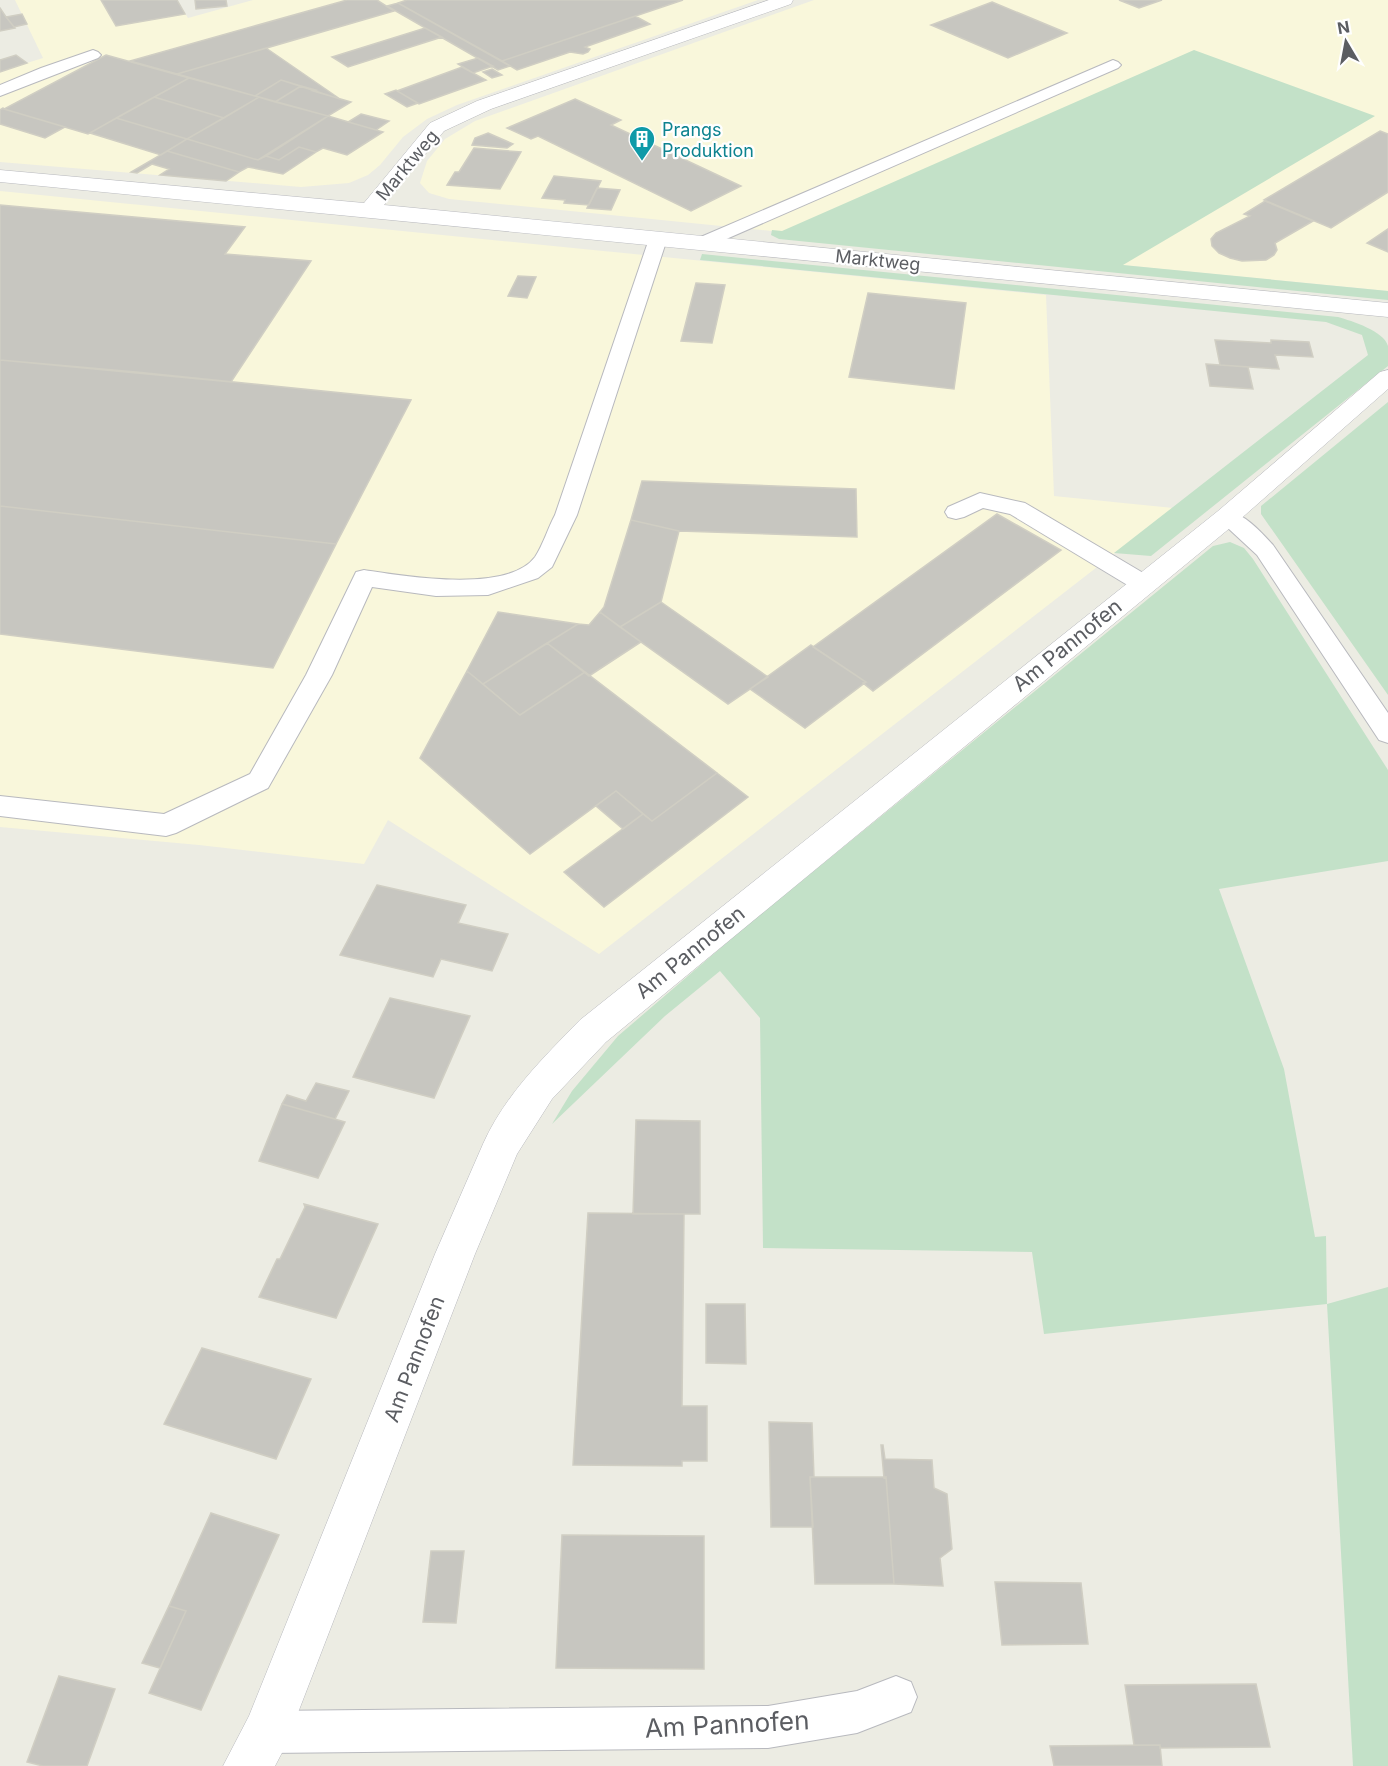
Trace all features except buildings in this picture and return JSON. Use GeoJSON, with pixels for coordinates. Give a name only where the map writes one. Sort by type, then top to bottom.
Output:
{"type":"FeatureCollection","features":[{"type":"Feature","properties":{"kind":"street","name":"Marktweg"},"geometry":{"type":"LineString","coordinates":[[369,210],[437,127],[484,105],[784,0]]}},
{"type":"Feature","properties":{"kind":"street","name":"Marktweg"},"geometry":{"type":"LineString","coordinates":[[0,176],[1388,310]]}},
{"type":"Feature","properties":{"kind":"street","name":"Am Pannofen"},"geometry":{"type":"LineString","coordinates":[[258,1749],[455,1254],[502,1144],[539,1087],[593,1031],[1227,517],[1388,377]]}},
{"type":"Feature","properties":{"kind":"lane"},"geometry":{"type":"LineString","coordinates":[[0,91],[46,71],[93,55]]}},
{"type":"Feature","properties":{"kind":"lane"},"geometry":{"type":"LineString","coordinates":[[702,243],[1113,65]]}},
{"type":"Feature","properties":{"kind":"lane"},"geometry":{"type":"LineString","coordinates":[[0,806],[166,825],[259,781],[319,675],[364,578],[436,588],[488,587],[530,573],[544,562],[566,515],[658,239]]}},
{"type":"Feature","properties":{"kind":"lane"},"geometry":{"type":"LineString","coordinates":[[956,512],[980,500],[1017,508],[1142,584]]}},
{"type":"Feature","properties":{"kind":"lane"},"geometry":{"type":"LineString","coordinates":[[1227,517],[1249,533],[1265,550],[1388,733]]}},
{"type":"Feature","properties":{"kind":"lane","name":"Am Pannofen"},"geometry":{"type":"LineString","coordinates":[[258,1749],[768,1727],[857,1712],[896,1697]]}},
{"type":"Feature","properties":{"kind":"shaded area"},"geometry":{"type":"Polygon","coordinates":[[[15,0],[177,0],[188,18],[253,0],[758,0],[457,105],[427,119],[403,137],[380,165],[368,175],[349,183],[301,187],[0,162],[0,60],[16,55],[27,63],[43,58],[15,0]]]}},
{"type":"Feature","properties":{"kind":"shaded area"},"geometry":{"type":"Polygon","coordinates":[[[814,0],[1388,0],[1388,291],[1121,265],[1195,50],[782,232],[449,199],[429,193],[420,183],[427,161],[445,139],[475,121],[814,0]]]}},
{"type":"Feature","properties":{"kind":"shaded area"},"geometry":{"type":"Polygon","coordinates":[[[0,191],[1046,295],[1054,496],[1173,508],[599,954],[388,820],[364,864],[199,845],[0,827],[0,191]]]}},
{"type":"Feature","properties":{"kind":"green space"},"geometry":{"type":"Polygon","coordinates":[[[1194,50],[1375,116],[1123,265],[1388,291],[1388,300],[779,239],[771,235],[772,230],[782,231],[1194,50]]]}},
{"type":"Feature","properties":{"kind":"green space"},"geometry":{"type":"Polygon","coordinates":[[[702,254],[1338,317],[1367,327],[1380,336],[1388,346],[1388,366],[1151,556],[1114,553],[1368,355],[1362,335],[1326,322],[700,260],[702,254]]]}},
{"type":"Feature","properties":{"kind":"green space"},"geometry":{"type":"Polygon","coordinates":[[[1388,402],[1388,695],[1261,514],[1261,506],[1388,402]]]}},
{"type":"Feature","properties":{"kind":"green space"},"geometry":{"type":"Polygon","coordinates":[[[1230,542],[1244,548],[1253,559],[1388,770],[1388,861],[1219,889],[1284,1069],[1315,1237],[1326,1236],[1327,1304],[1044,1334],[1032,1252],[763,1248],[760,1018],[720,971],[665,1016],[552,1124],[572,1091],[618,1036],[745,927],[1213,546],[1230,542]]]}},
{"type":"Feature","properties":{"kind":"green space"},"geometry":{"type":"Polygon","coordinates":[[[1388,1287],[1388,1766],[1353,1766],[1327,1304],[1388,1287]]]}},
{"type":"Feature","properties":{"kind":"place","name":"Prangs Produktion"},"geometry":{"type":"Point","coordinates":[642,162]}}]}
